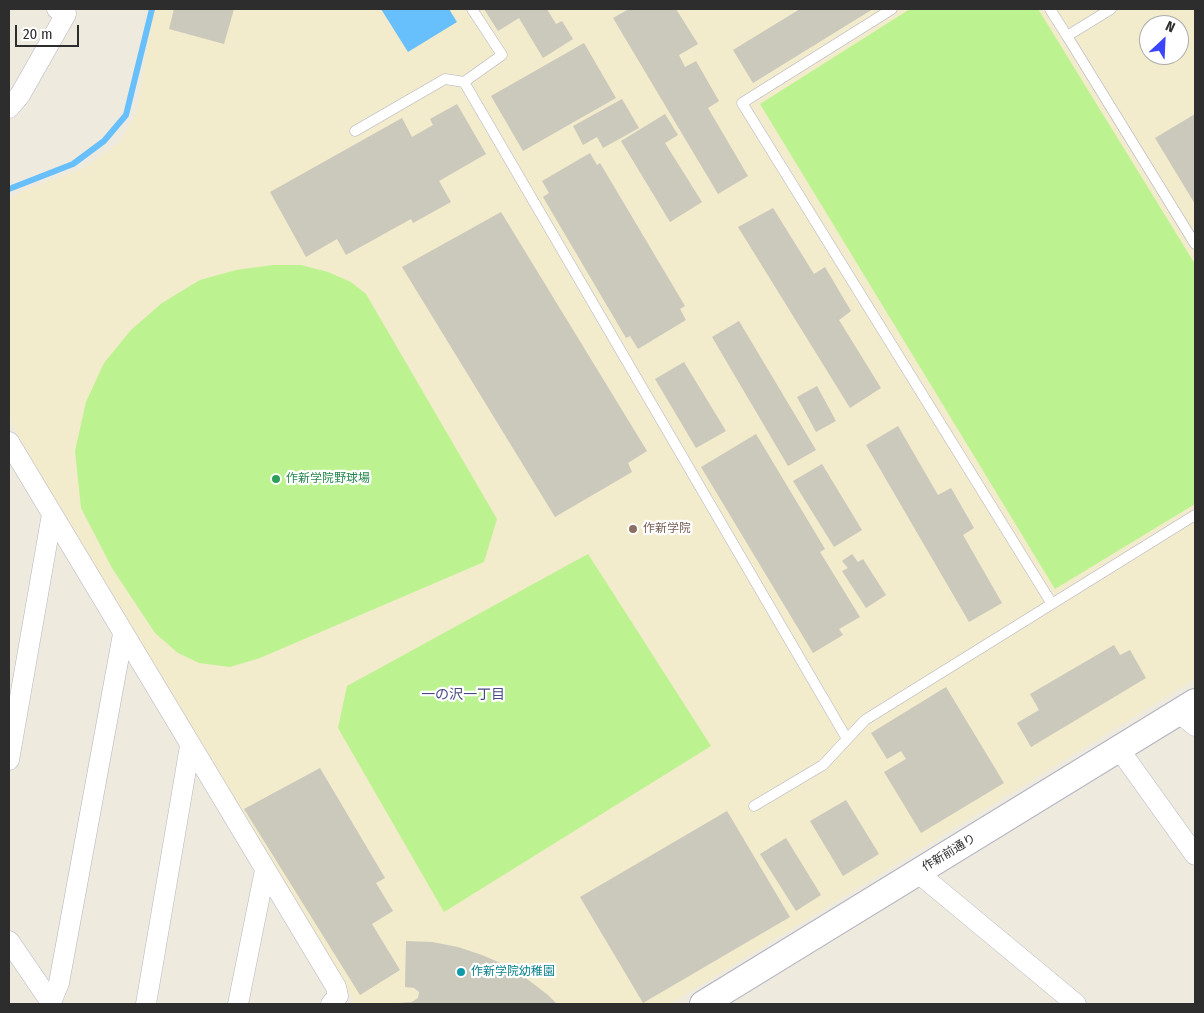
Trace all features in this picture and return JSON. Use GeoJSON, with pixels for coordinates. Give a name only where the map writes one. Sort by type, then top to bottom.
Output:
{"type":"FeatureCollection","features":[{"type":"Feature","properties":{"kind":"street"},"geometry":{"type":"LineString","coordinates":[[9,108],[20,95],[66,14],[57,9]]}},
{"type":"Feature","properties":{"kind":"street"},"geometry":{"type":"LineString","coordinates":[[9,442],[336,987],[338,996],[331,1004]]}},
{"type":"Feature","properties":{"kind":"street"},"geometry":{"type":"LineString","coordinates":[[9,760],[16,673],[52,514]]}},
{"type":"Feature","properties":{"kind":"street"},"geometry":{"type":"LineString","coordinates":[[51,1003],[59,983],[123,634]]}},
{"type":"Feature","properties":{"kind":"street","name":"作新前通り"},"geometry":{"type":"LineString","coordinates":[[703,1004],[1119,749],[1190,713]]}},
{"type":"Feature","properties":{"kind":"street"},"geometry":{"type":"LineString","coordinates":[[146,1004],[190,746]]}},
{"type":"Feature","properties":{"kind":"street"},"geometry":{"type":"LineString","coordinates":[[1119,749],[1195,855]]}},
{"type":"Feature","properties":{"kind":"street"},"geometry":{"type":"LineString","coordinates":[[238,1004],[265,870]]}},
{"type":"Feature","properties":{"kind":"street"},"geometry":{"type":"LineString","coordinates":[[917,872],[1076,1004]]}},
{"type":"Feature","properties":{"kind":"street"},"geometry":{"type":"LineString","coordinates":[[9,941],[51,1003]]}},
{"type":"Feature","properties":{"kind":"lane"},"geometry":{"type":"LineString","coordinates":[[355,131],[445,78],[464,82],[502,55],[472,9]]}},
{"type":"Feature","properties":{"kind":"lane"},"geometry":{"type":"LineString","coordinates":[[892,9],[742,103],[1052,604]]}},
{"type":"Feature","properties":{"kind":"lane"},"geometry":{"type":"LineString","coordinates":[[1050,9],[1195,244]]}},
{"type":"Feature","properties":{"kind":"lane"},"geometry":{"type":"LineString","coordinates":[[1067,36],[1111,9]]}},
{"type":"Feature","properties":{"kind":"lane"},"geometry":{"type":"LineString","coordinates":[[464,82],[847,740]]}},
{"type":"Feature","properties":{"kind":"lane"},"geometry":{"type":"LineString","coordinates":[[754,806],[823,765],[865,720],[1195,515]]}},
{"type":"Feature","properties":{"kind":"shaded area","name":"作新学院"},"geometry":{"type":"Polygon","coordinates":[[[153,9],[1195,9],[1195,679],[670,1004],[350,1004],[354,1001],[134,638],[9,420],[9,199],[27,189],[84,168],[119,143],[137,112],[153,9]]]}},
{"type":"Feature","properties":{"kind":"green space"},"geometry":{"type":"Polygon","coordinates":[[[910,9],[1038,9],[1195,264],[1195,504],[1055,589],[760,104],[910,9]]]}},
{"type":"Feature","properties":{"kind":"green space","name":"作新学院野球場"},"geometry":{"type":"Polygon","coordinates":[[[273,265],[301,265],[328,272],[351,282],[366,294],[497,519],[484,562],[260,658],[230,667],[199,663],[178,653],[155,633],[112,568],[81,508],[75,451],[86,402],[104,363],[131,330],[162,303],[200,280],[236,270],[273,265]]]}},
{"type":"Feature","properties":{"kind":"green space"},"geometry":{"type":"Polygon","coordinates":[[[588,554],[711,746],[444,912],[338,728],[347,686],[588,554]]]}},
{"type":"Feature","properties":{"kind":"water"},"geometry":{"type":"Polygon","coordinates":[[[381,9],[449,9],[457,22],[408,52],[381,9]]]}},
{"type":"Feature","properties":{"kind":"building"},"geometry":{"type":"Polygon","coordinates":[[[174,9],[234,9],[224,44],[169,29],[174,9]]]}},
{"type":"Feature","properties":{"kind":"building"},"geometry":{"type":"Polygon","coordinates":[[[484,9],[547,9],[556,24],[562,21],[573,39],[543,58],[519,18],[498,31],[484,9]]]}},
{"type":"Feature","properties":{"kind":"building"},"geometry":{"type":"Polygon","coordinates":[[[629,9],[676,9],[698,44],[679,55],[685,67],[696,61],[719,101],[708,108],[748,176],[718,194],[613,18],[629,9]]]}},
{"type":"Feature","properties":{"kind":"building"},"geometry":{"type":"Polygon","coordinates":[[[800,9],[873,9],[753,83],[733,50],[800,9]]]}},
{"type":"Feature","properties":{"kind":"building"},"geometry":{"type":"Polygon","coordinates":[[[584,43],[616,98],[523,151],[491,96],[584,43]]]}},
{"type":"Feature","properties":{"kind":"building"},"geometry":{"type":"Polygon","coordinates":[[[622,99],[639,128],[603,148],[597,137],[583,145],[573,126],[622,99]]]}},
{"type":"Feature","properties":{"kind":"building"},"geometry":{"type":"Polygon","coordinates":[[[457,104],[486,154],[439,181],[451,202],[413,223],[411,219],[346,255],[337,239],[306,257],[270,192],[402,118],[412,137],[433,125],[430,119],[457,104]]]}},
{"type":"Feature","properties":{"kind":"building"},"geometry":{"type":"Polygon","coordinates":[[[665,114],[678,135],[665,143],[702,202],[670,222],[621,141],[665,114]]]}},
{"type":"Feature","properties":{"kind":"building"},"geometry":{"type":"Polygon","coordinates":[[[1195,114],[1195,204],[1155,138],[1195,114]]]}},
{"type":"Feature","properties":{"kind":"building"},"geometry":{"type":"Polygon","coordinates":[[[590,153],[597,165],[600,163],[685,306],[680,309],[686,320],[638,349],[630,336],[626,338],[543,197],[549,193],[542,181],[590,153]]]}},
{"type":"Feature","properties":{"kind":"building"},"geometry":{"type":"Polygon","coordinates":[[[773,208],[814,274],[825,267],[851,311],[839,320],[881,388],[850,408],[738,227],[773,208]]]}},
{"type":"Feature","properties":{"kind":"building"},"geometry":{"type":"Polygon","coordinates":[[[501,212],[647,451],[628,463],[632,472],[555,517],[402,267],[501,212]]]}},
{"type":"Feature","properties":{"kind":"building"},"geometry":{"type":"Polygon","coordinates":[[[739,321],[816,450],[788,466],[712,337],[739,321]]]}},
{"type":"Feature","properties":{"kind":"building"},"geometry":{"type":"Polygon","coordinates":[[[684,362],[726,431],[696,448],[655,379],[684,362]]]}},
{"type":"Feature","properties":{"kind":"building"},"geometry":{"type":"Polygon","coordinates":[[[817,386],[836,421],[816,432],[797,397],[817,386]]]}},
{"type":"Feature","properties":{"kind":"building"},"geometry":{"type":"Polygon","coordinates":[[[898,426],[938,495],[951,488],[974,528],[963,535],[1002,603],[969,622],[866,445],[898,426]]]}},
{"type":"Feature","properties":{"kind":"building"},"geometry":{"type":"Polygon","coordinates":[[[756,434],[825,549],[820,552],[860,617],[839,629],[843,635],[813,653],[701,467],[756,434]]]}},
{"type":"Feature","properties":{"kind":"building"},"geometry":{"type":"Polygon","coordinates":[[[822,464],[862,530],[834,547],[793,481],[822,464]]]}},
{"type":"Feature","properties":{"kind":"building"},"geometry":{"type":"Polygon","coordinates":[[[852,554],[858,562],[863,559],[886,595],[866,608],[842,571],[848,568],[842,561],[852,554]]]}},
{"type":"Feature","properties":{"kind":"building"},"geometry":{"type":"Polygon","coordinates":[[[1114,645],[1120,655],[1130,650],[1146,678],[1031,747],[1017,723],[1039,710],[1030,694],[1114,645]]]}},
{"type":"Feature","properties":{"kind":"building"},"geometry":{"type":"Polygon","coordinates":[[[946,687],[1004,783],[921,833],[884,772],[906,759],[901,751],[887,759],[871,733],[946,687]]]}},
{"type":"Feature","properties":{"kind":"building"},"geometry":{"type":"Polygon","coordinates":[[[320,768],[385,878],[376,883],[393,911],[372,924],[400,970],[360,995],[244,809],[320,768]]]}},
{"type":"Feature","properties":{"kind":"building"},"geometry":{"type":"Polygon","coordinates":[[[846,800],[879,854],[843,876],[810,821],[846,800]]]}},
{"type":"Feature","properties":{"kind":"building"},"geometry":{"type":"Polygon","coordinates":[[[727,811],[790,917],[643,1003],[580,897],[727,811]]]}},
{"type":"Feature","properties":{"kind":"building"},"geometry":{"type":"Polygon","coordinates":[[[786,838],[821,895],[796,911],[760,854],[786,838]]]}},
{"type":"Feature","properties":{"kind":"building","name":"作新学院幼稚園"},"geometry":{"type":"Polygon","coordinates":[[[406,941],[432,942],[458,947],[482,955],[505,965],[527,979],[557,1004],[398,1004],[412,1002],[418,998],[419,992],[414,988],[405,987],[406,941]]]}},
{"type":"Feature","properties":{"kind":"waterway"},"geometry":{"type":"LineString","coordinates":[[9,189],[73,164],[104,141],[126,115],[152,9]]}},
{"type":"Feature","properties":{"kind":"place","name":"作新学院野球場"},"geometry":{"type":"Point","coordinates":[276,479]}},
{"type":"Feature","properties":{"kind":"place","name":"作新学院"},"geometry":{"type":"Point","coordinates":[633,529]}},
{"type":"Feature","properties":{"kind":"place","name":"作新学院幼稚園"},"geometry":{"type":"Point","coordinates":[461,972]}},
{"type":"Feature","properties":{"kind":"district","name":"一の沢一丁目"},"geometry":{"type":"Point","coordinates":[463,695]}}]}
